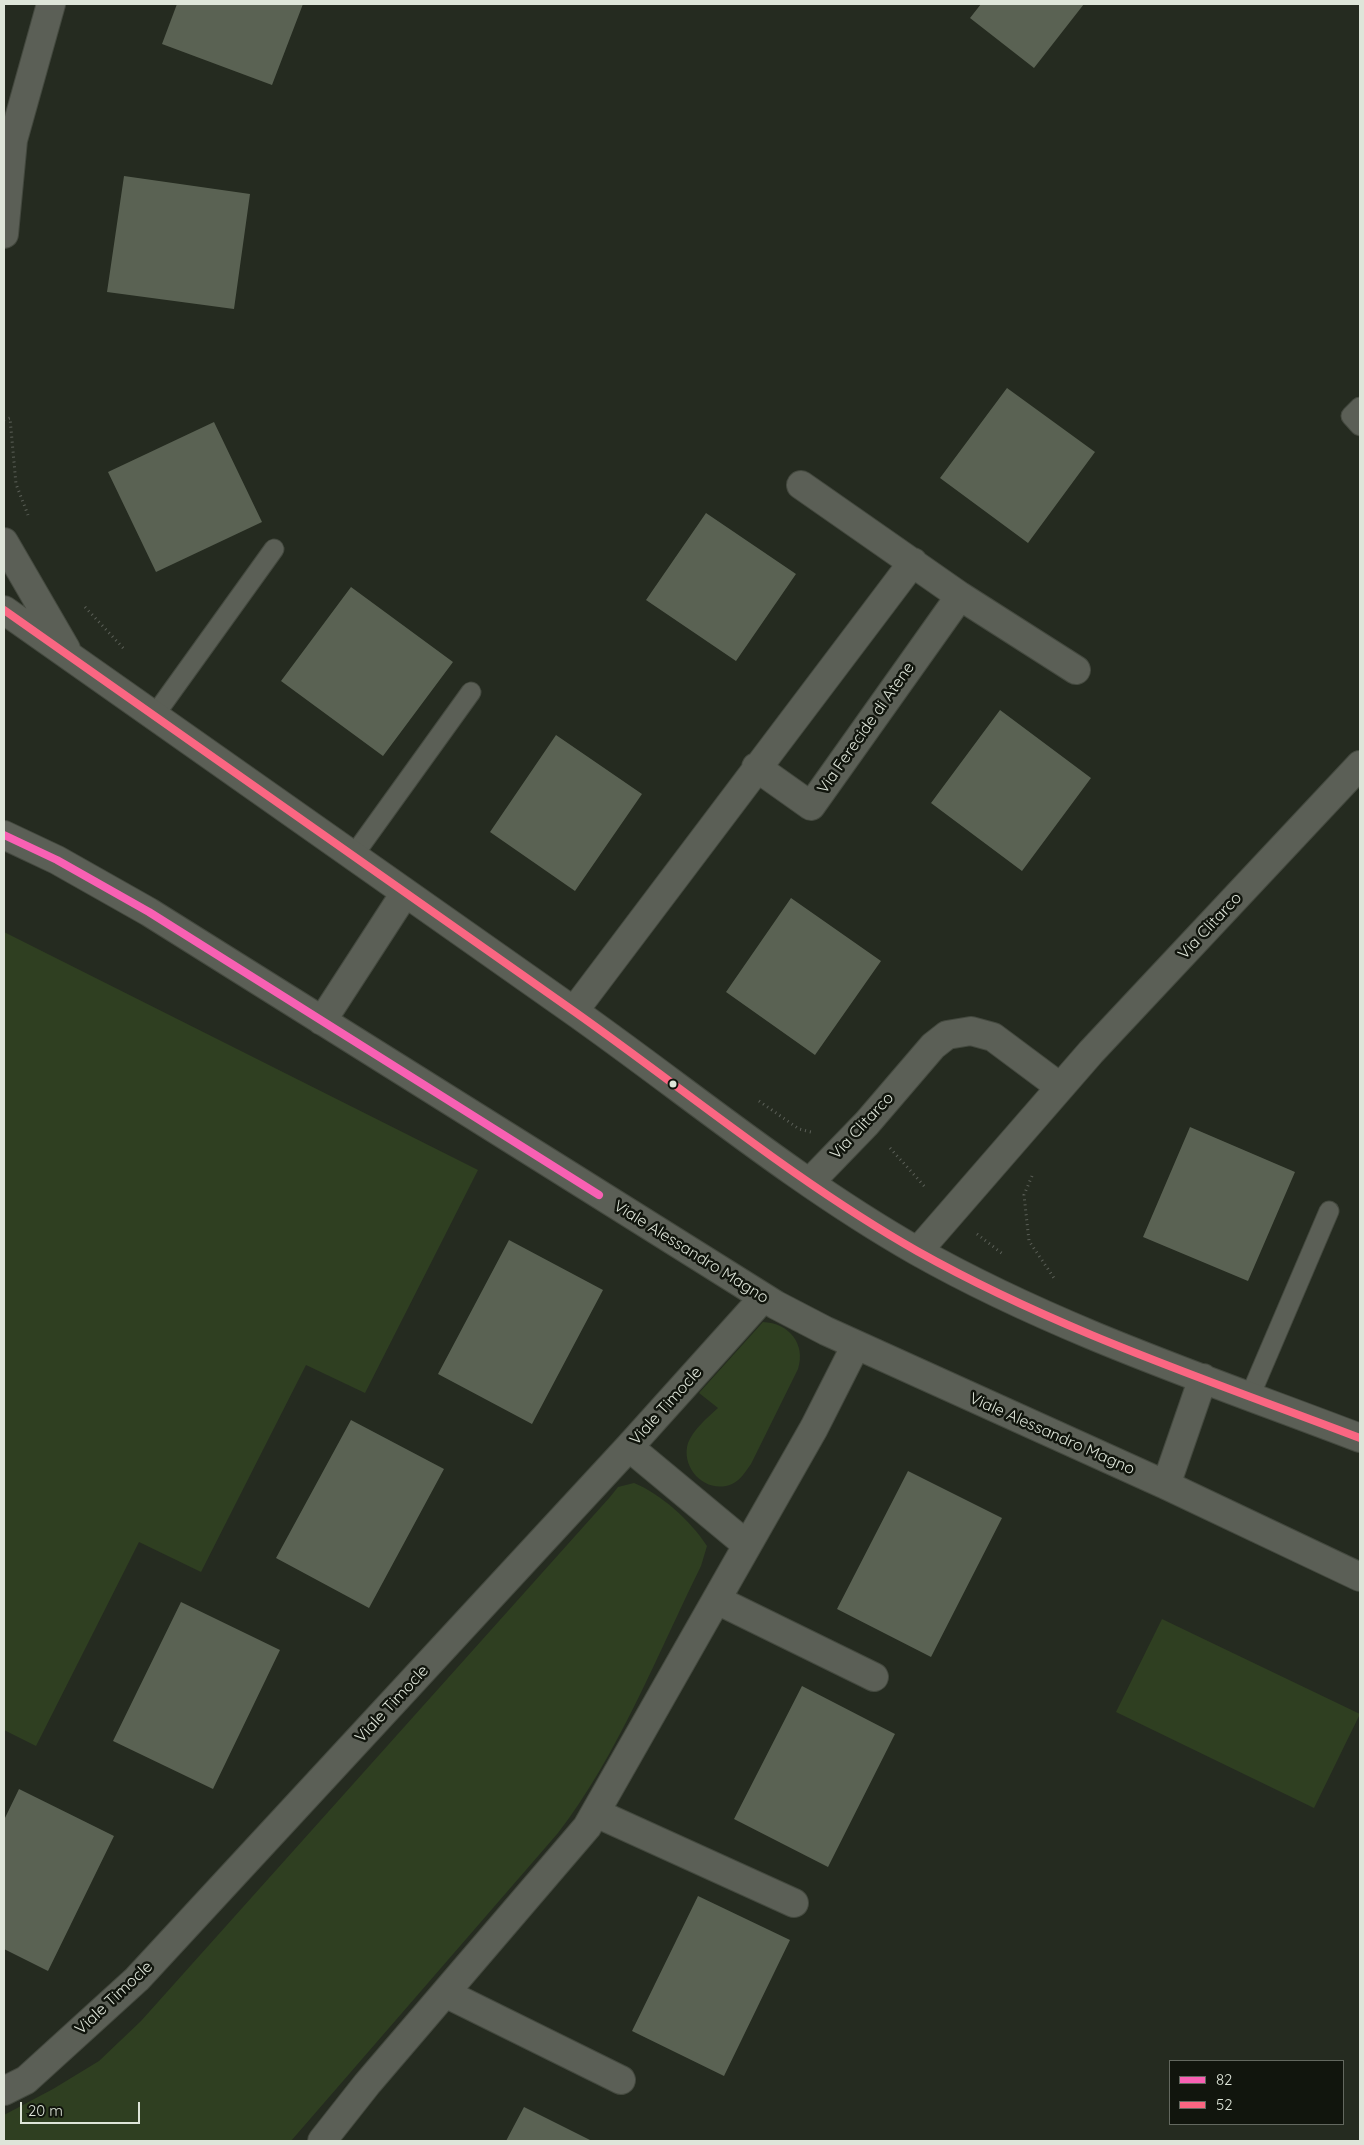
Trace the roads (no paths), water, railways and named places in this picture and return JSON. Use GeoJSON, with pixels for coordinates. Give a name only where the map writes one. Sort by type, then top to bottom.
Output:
{"type":"FeatureCollection","features":[{"type":"Feature","properties":{"kind":"street"},"geometry":{"type":"LineString","coordinates":[[4,234],[13,140],[51,4]]}},
{"type":"Feature","properties":{"kind":"street"},"geometry":{"type":"LineString","coordinates":[[801,485],[960,596],[1076,670]]}},
{"type":"Feature","properties":{"kind":"street"},"geometry":{"type":"LineString","coordinates":[[4,542],[72,658]]}},
{"type":"Feature","properties":{"kind":"street"},"geometry":{"type":"LineString","coordinates":[[574,1011],[913,562]]}},
{"type":"Feature","properties":{"kind":"street","name":"Via Ferecide di Atene"},"geometry":{"type":"LineString","coordinates":[[756,768],[811,806],[960,596]]}},
{"type":"Feature","properties":{"kind":"street"},"geometry":{"type":"LineString","coordinates":[[4,610],[574,1011],[810,1182],[918,1251],[977,1283],[1042,1313],[1203,1378],[1360,1438]]}},
{"type":"Feature","properties":{"kind":"street","name":"Via Clitarco"},"geometry":{"type":"LineString","coordinates":[[918,1251],[1060,1088],[1360,765]]}},
{"type":"Feature","properties":{"kind":"street","name":"Viale Alessandro Magno"},"geometry":{"type":"LineString","coordinates":[[4,835],[57,860],[117,894],[763,1298],[856,1345],[1166,1485],[1360,1577]]}},
{"type":"Feature","properties":{"kind":"street"},"geometry":{"type":"LineString","coordinates":[[322,1021],[405,893]]}},
{"type":"Feature","properties":{"kind":"street","name":"Via Clitarco"},"geometry":{"type":"LineString","coordinates":[[810,1182],[868,1123],[933,1046],[947,1035],[971,1031],[994,1037],[1060,1088]]}},
{"type":"Feature","properties":{"kind":"street","name":"Viale Timocle"},"geometry":{"type":"LineString","coordinates":[[4,2091],[26,2080],[137,1979],[629,1447],[763,1298]]}},
{"type":"Feature","properties":{"kind":"street"},"geometry":{"type":"LineString","coordinates":[[322,2141],[444,1993],[588,1827],[814,1428],[856,1345]]}},
{"type":"Feature","properties":{"kind":"street"},"geometry":{"type":"LineString","coordinates":[[1166,1485],[1203,1378]]}},
{"type":"Feature","properties":{"kind":"street"},"geometry":{"type":"LineString","coordinates":[[629,1447],[748,1545]]}},
{"type":"Feature","properties":{"kind":"street"},"geometry":{"type":"LineString","coordinates":[[717,1600],[874,1677]]}},
{"type":"Feature","properties":{"kind":"street"},"geometry":{"type":"LineString","coordinates":[[596,1812],[794,1903]]}},
{"type":"Feature","properties":{"kind":"street"},"geometry":{"type":"LineString","coordinates":[[444,1993],[621,2080]]}},
{"type":"Feature","properties":{"kind":"lane"},"geometry":{"type":"LineString","coordinates":[[1360,407],[1351,416],[1360,426]]}},
{"type":"Feature","properties":{"kind":"lane"},"geometry":{"type":"LineString","coordinates":[[154,716],[274,549]]}},
{"type":"Feature","properties":{"kind":"lane"},"geometry":{"type":"LineString","coordinates":[[353,856],[471,692]]}},
{"type":"Feature","properties":{"kind":"lane"},"geometry":{"type":"LineString","coordinates":[[1250,1396],[1329,1212]]}}]}
